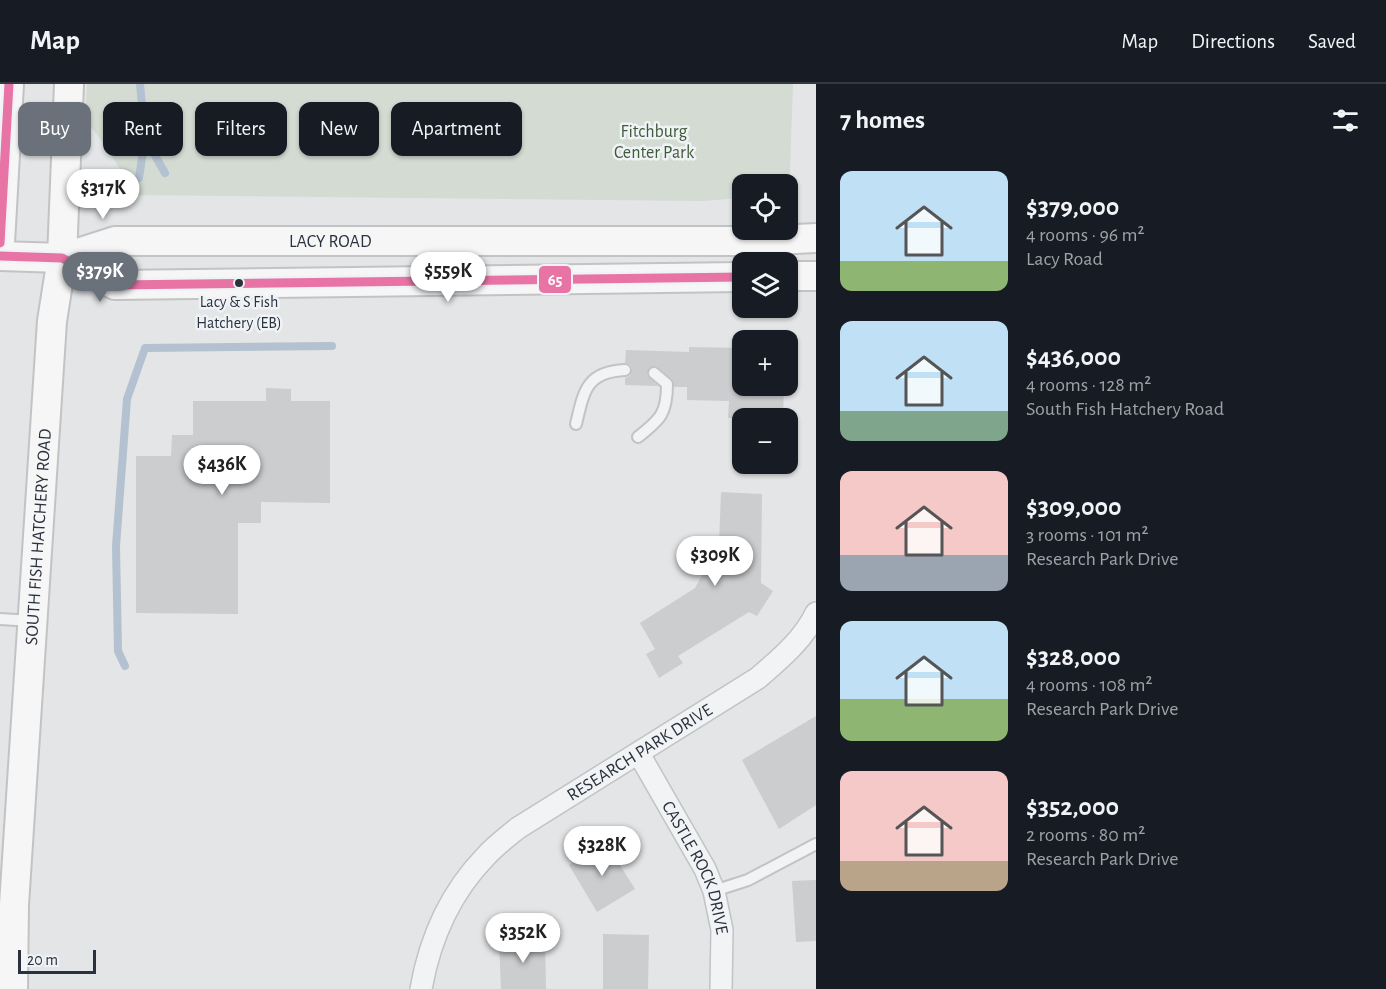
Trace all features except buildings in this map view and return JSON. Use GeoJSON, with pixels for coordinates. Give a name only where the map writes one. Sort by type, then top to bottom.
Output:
{"type":"FeatureCollection","features":[{"type":"Feature","properties":{"kind":"main road"},"geometry":{"type":"LineString","coordinates":[[0,243],[9,84]]}},
{"type":"Feature","properties":{"kind":"main road","name":"SOUTH FISH HATCHERY ROAD"},"geometry":{"type":"LineString","coordinates":[[13,989],[14,905],[52,321],[62,258],[69,84]]}},
{"type":"Feature","properties":{"kind":"main road","name":"LACY ROAD"},"geometry":{"type":"LineString","coordinates":[[0,256],[62,258],[115,241],[755,241],[816,238]]}},
{"type":"Feature","properties":{"kind":"main road","name":"LACY ROAD"},"geometry":{"type":"LineString","coordinates":[[62,258],[115,285],[732,277]]}},
{"type":"Feature","properties":{"kind":"main road"},"geometry":{"type":"LineString","coordinates":[[798,276],[816,276]]}},
{"type":"Feature","properties":{"kind":"street","name":"RESEARCH PARK DRIVE"},"geometry":{"type":"LineString","coordinates":[[421,989],[425,966],[440,921],[463,883],[487,855],[518,828],[758,678],[780,660],[798,640],[816,614]]}},
{"type":"Feature","properties":{"kind":"street","name":"CASTLE ROCK DRIVE"},"geometry":{"type":"LineString","coordinates":[[639,754],[705,869],[714,891],[722,930],[721,989]]}},
{"type":"Feature","properties":{"kind":"lane"},"geometry":{"type":"LineString","coordinates":[[576,424],[585,388],[596,377],[611,371],[625,370]]}},
{"type":"Feature","properties":{"kind":"lane"},"geometry":{"type":"LineString","coordinates":[[638,437],[657,423],[667,404],[667,384],[654,373]]}},
{"type":"Feature","properties":{"kind":"lane"},"geometry":{"type":"LineString","coordinates":[[0,619],[32,621]]}},
{"type":"Feature","properties":{"kind":"lane"},"geometry":{"type":"LineString","coordinates":[[714,891],[748,880],[816,844]]}},
{"type":"Feature","properties":{"kind":"green space","name":"Fitchburg Center Park"},"geometry":{"type":"Polygon","coordinates":[[[87,84],[793,84],[790,174],[732,174],[732,199],[702,201],[136,195],[112,156],[183,156],[183,102],[103,102],[103,143],[91,127],[91,102],[86,102],[87,84]]]}},
{"type":"Feature","properties":{"kind":"waterway"},"geometry":{"type":"LineString","coordinates":[[139,178],[145,138],[140,84]]}},
{"type":"Feature","properties":{"kind":"waterway"},"geometry":{"type":"LineString","coordinates":[[155,156],[165,173]]}},
{"type":"Feature","properties":{"kind":"waterway"},"geometry":{"type":"LineString","coordinates":[[125,666],[118,651],[116,546],[127,399],[145,348],[332,346]]}},
{"type":"Feature","properties":{"kind":"transit line","name":"65"},"geometry":{"type":"LineString","coordinates":[[0,243],[9,84]]}},
{"type":"Feature","properties":{"kind":"transit line","name":"65"},"geometry":{"type":"LineString","coordinates":[[0,256],[62,258],[115,285],[732,277]]}},
{"type":"Feature","properties":{"kind":"place","name":"Lacy & S Fish Hatchery (EB)"},"geometry":{"type":"Point","coordinates":[239,283]}}]}
